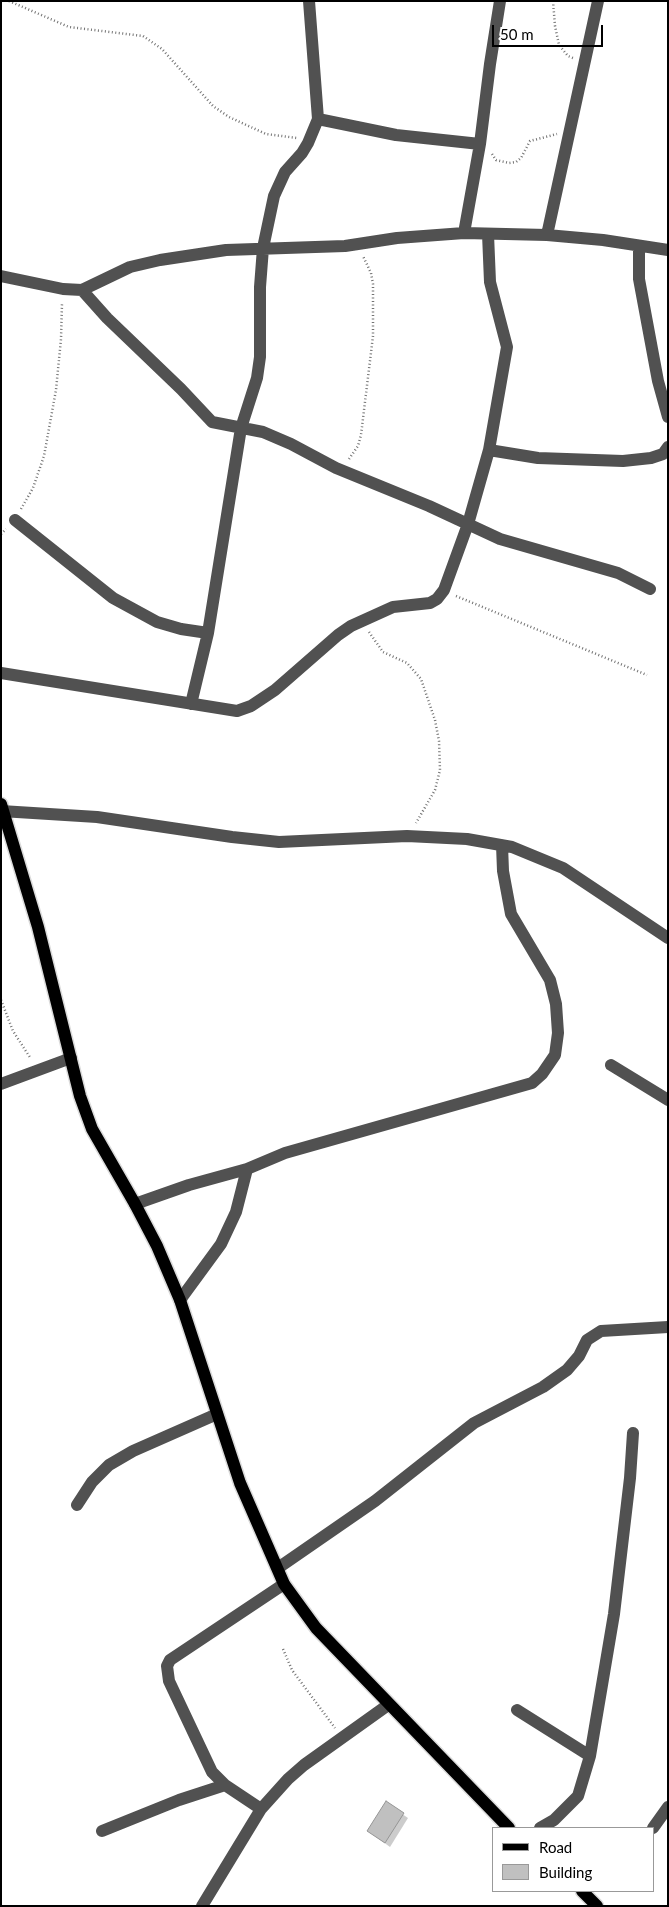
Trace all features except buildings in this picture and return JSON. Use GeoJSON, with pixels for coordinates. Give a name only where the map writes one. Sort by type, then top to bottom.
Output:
{"type":"FeatureCollection","features":[{"type":"Feature","properties":{"kind":"main road"},"geometry":{"type":"LineString","coordinates":[[2,809],[38,927],[80,1096],[92,1129],[157,1246],[180,1300],[240,1483],[284,1584],[316,1628],[388,1705],[508,1827]]}},
{"type":"Feature","properties":{"kind":"main road"},"geometry":{"type":"LineString","coordinates":[[587,1892],[597,1906]]}},
{"type":"Feature","properties":{"kind":"street"},"geometry":{"type":"LineString","coordinates":[[191,704],[208,633],[241,428],[257,378],[260,358],[260,287],[263,248],[274,196],[284,172],[302,153],[308,143],[318,119],[308,1]]}},
{"type":"Feature","properties":{"kind":"street"},"geometry":{"type":"LineString","coordinates":[[464,232],[480,144],[500,1]]}},
{"type":"Feature","properties":{"kind":"street"},"geometry":{"type":"LineString","coordinates":[[547,234],[598,1]]}},
{"type":"Feature","properties":{"kind":"street"},"geometry":{"type":"LineString","coordinates":[[318,119],[396,135],[480,144]]}},
{"type":"Feature","properties":{"kind":"street"},"geometry":{"type":"LineString","coordinates":[[1,276],[63,289],[82,290],[130,267],[160,260],[226,250],[345,246],[397,238],[464,232],[547,234],[668,250]]}},
{"type":"Feature","properties":{"kind":"street"},"geometry":{"type":"LineString","coordinates":[[1,673],[237,711],[251,706],[295,674],[350,626],[393,607],[430,603],[438,599],[444,590],[468,524],[489,450],[507,347],[490,282],[488,234]]}},
{"type":"Feature","properties":{"kind":"street"},"geometry":{"type":"LineString","coordinates":[[639,246],[639,279],[643,304],[658,380],[668,417]]}},
{"type":"Feature","properties":{"kind":"street"},"geometry":{"type":"LineString","coordinates":[[82,290],[107,318],[181,389],[212,422],[263,432],[336,468],[500,539],[618,573],[650,589]]}},
{"type":"Feature","properties":{"kind":"street"},"geometry":{"type":"LineString","coordinates":[[489,450],[538,458],[623,461],[651,458],[663,454],[668,447]]}},
{"type":"Feature","properties":{"kind":"street"},"geometry":{"type":"LineString","coordinates":[[15,520],[120,602],[157,622],[181,629],[208,633]]}},
{"type":"Feature","properties":{"kind":"street"},"geometry":{"type":"LineString","coordinates":[[2,809],[97,817],[232,838],[279,842],[407,836],[467,839],[502,845],[512,847],[563,868],[668,938]]}},
{"type":"Feature","properties":{"kind":"street"},"geometry":{"type":"LineString","coordinates":[[135,1204],[189,1185],[247,1169],[285,1153],[532,1083],[542,1074],[556,1055],[558,1033],[556,1004],[550,980],[511,914],[503,871],[502,845]]}},
{"type":"Feature","properties":{"kind":"street"},"geometry":{"type":"LineString","coordinates":[[1,1084],[71,1058]]}},
{"type":"Feature","properties":{"kind":"street"},"geometry":{"type":"LineString","coordinates":[[611,1065],[668,1100]]}},
{"type":"Feature","properties":{"kind":"street"},"geometry":{"type":"LineString","coordinates":[[180,1300],[221,1244],[236,1212],[247,1169]]}},
{"type":"Feature","properties":{"kind":"street"},"geometry":{"type":"LineString","coordinates":[[278,1568],[375,1502],[474,1424],[542,1387],[567,1370],[579,1356],[587,1340],[601,1331],[668,1327]]}},
{"type":"Feature","properties":{"kind":"street"},"geometry":{"type":"LineString","coordinates":[[77,1505],[92,1482],[109,1465],[133,1451],[217,1414]]}},
{"type":"Feature","properties":{"kind":"street"},"geometry":{"type":"LineString","coordinates":[[542,1827],[554,1820],[578,1796],[590,1756],[614,1614],[630,1478],[633,1433]]}},
{"type":"Feature","properties":{"kind":"street"},"geometry":{"type":"LineString","coordinates":[[261,1809],[225,1785],[212,1772],[169,1681],[167,1666],[170,1660],[284,1584]]}},
{"type":"Feature","properties":{"kind":"street"},"geometry":{"type":"LineString","coordinates":[[202,1906],[261,1809],[288,1779],[388,1705]]}},
{"type":"Feature","properties":{"kind":"street"},"geometry":{"type":"LineString","coordinates":[[517,1710],[590,1756]]}},
{"type":"Feature","properties":{"kind":"street"},"geometry":{"type":"LineString","coordinates":[[102,1831],[178,1800],[225,1785]]}},
{"type":"Feature","properties":{"kind":"street"},"geometry":{"type":"LineString","coordinates":[[654,1827],[668,1807]]}},
{"type":"Feature","properties":{"kind":"path"},"geometry":{"type":"LineString","coordinates":[[9,1],[68,27],[143,36],[162,49],[213,106],[229,117],[266,134],[295,137],[308,143]]}},
{"type":"Feature","properties":{"kind":"path"},"geometry":{"type":"LineString","coordinates":[[553,1],[559,45],[568,56],[583,63]]}},
{"type":"Feature","properties":{"kind":"path"},"geometry":{"type":"LineString","coordinates":[[480,144],[486,145],[490,149],[496,160],[509,163],[516,162],[530,141],[570,131]]}},
{"type":"Feature","properties":{"kind":"path"},"geometry":{"type":"LineString","coordinates":[[336,468],[352,456],[358,446],[370,365],[373,284],[371,273],[359,244]]}},
{"type":"Feature","properties":{"kind":"path"},"geometry":{"type":"LineString","coordinates":[[1,534],[15,520],[33,488],[44,456],[56,390],[63,289]]}},
{"type":"Feature","properties":{"kind":"path"},"geometry":{"type":"LineString","coordinates":[[444,590],[646,675]]}},
{"type":"Feature","properties":{"kind":"path"},"geometry":{"type":"LineString","coordinates":[[362,621],[383,652],[407,663],[421,679],[435,720],[439,742],[440,770],[435,790],[407,836]]}},
{"type":"Feature","properties":{"kind":"path"},"geometry":{"type":"LineString","coordinates":[[1,1000],[13,1031],[38,1071]]}},
{"type":"Feature","properties":{"kind":"path"},"geometry":{"type":"LineString","coordinates":[[283,1649],[292,1670],[342,1738]]}}]}
